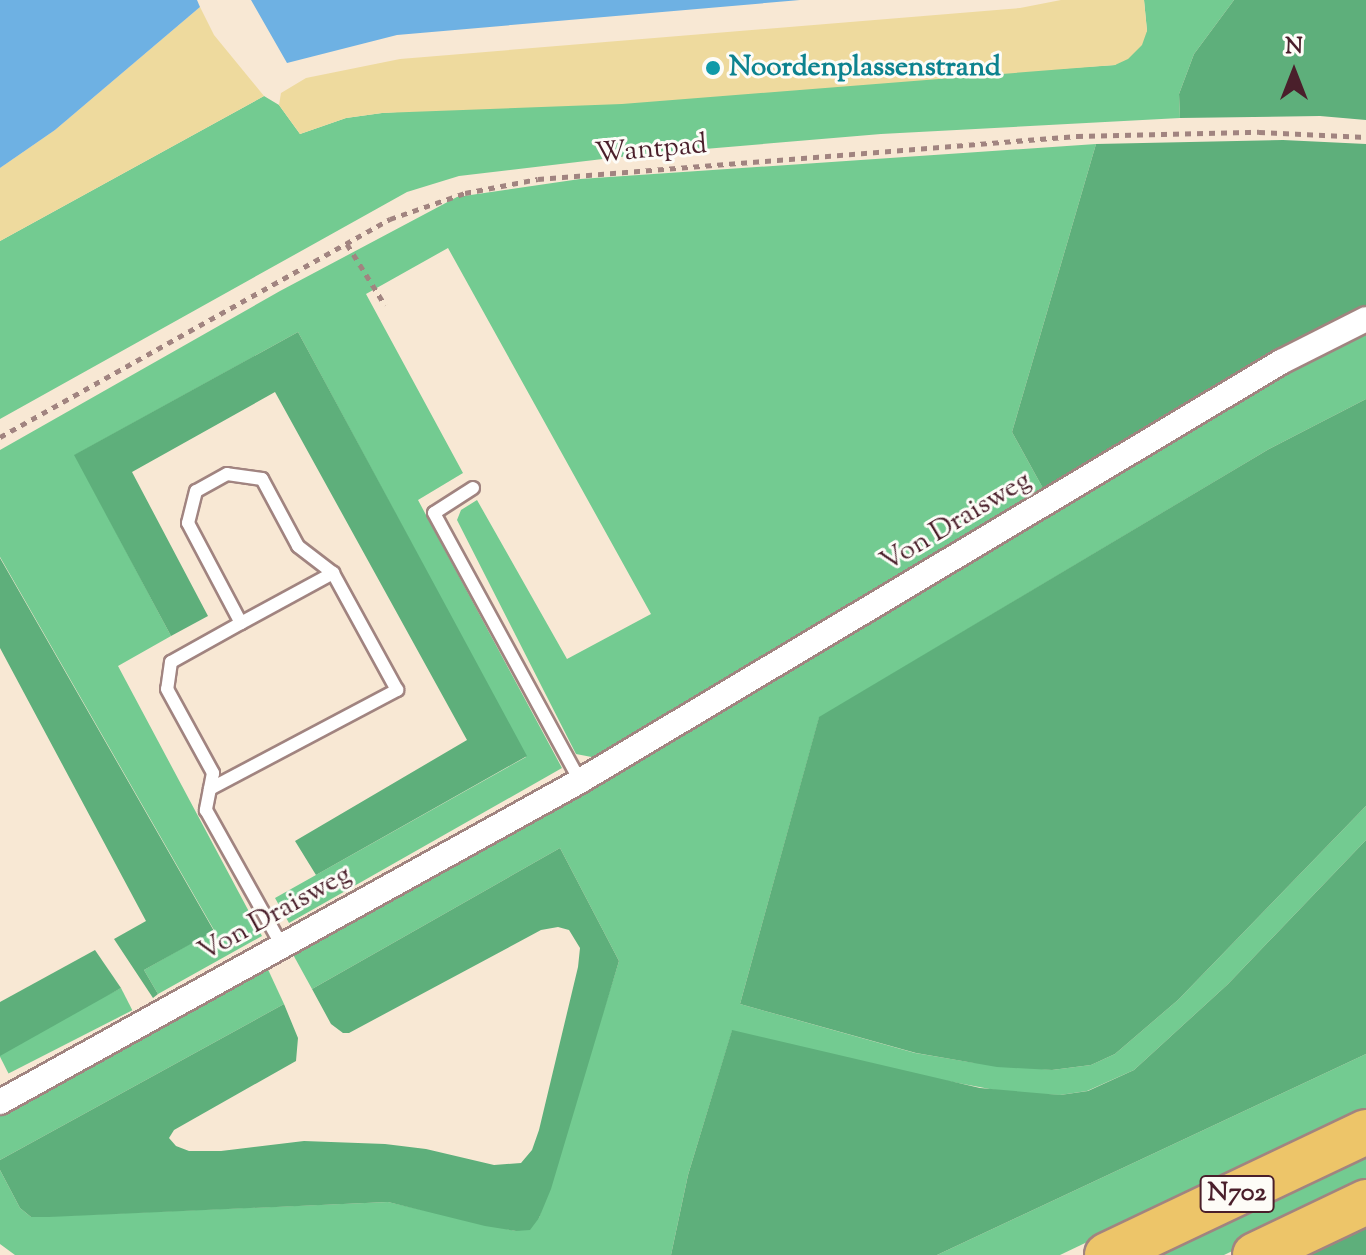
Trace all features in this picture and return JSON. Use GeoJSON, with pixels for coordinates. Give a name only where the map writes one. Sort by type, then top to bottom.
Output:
{"type":"FeatureCollection","features":[{"type":"Feature","properties":{"kind":"highway","name":"N702"},"geometry":{"type":"LineString","coordinates":[[1107,1255],[1366,1132]]}},
{"type":"Feature","properties":{"kind":"highway","name":"N702"},"geometry":{"type":"LineString","coordinates":[[1255,1255],[1366,1202]]}},
{"type":"Feature","properties":{"kind":"street","name":"Von Draisweg"},"geometry":{"type":"LineString","coordinates":[[0,1102],[580,781],[1281,362],[1366,319]]}},
{"type":"Feature","properties":{"kind":"lane"},"geometry":{"type":"LineString","coordinates":[[210,789],[397,690],[333,573],[298,546],[262,479],[227,474],[196,491],[188,523],[241,623]]}},
{"type":"Feature","properties":{"kind":"lane"},"geometry":{"type":"LineString","coordinates":[[473,488],[434,513],[580,781]]}},
{"type":"Feature","properties":{"kind":"lane"},"geometry":{"type":"LineString","coordinates":[[281,944],[206,810],[213,773],[167,689],[171,662],[333,573]]}},
{"type":"Feature","properties":{"kind":"path","name":"Wantpad"},"geometry":{"type":"LineString","coordinates":[[0,437],[390,219],[465,193],[538,179],[1077,136],[1259,132],[1366,137]]}},
{"type":"Feature","properties":{"kind":"path"},"geometry":{"type":"LineString","coordinates":[[347,244],[385,305]]}},
{"type":"Feature","properties":{"kind":"green space"},"geometry":{"type":"Polygon","coordinates":[[[1144,0],[1234,0],[1194,54],[1179,94],[1180,118],[881,134],[645,154],[459,176],[407,192],[0,419],[0,241],[264,96],[279,105],[300,134],[346,118],[382,113],[1115,65],[1147,31],[1144,0]]]}},
{"type":"Feature","properties":{"kind":"green space"},"geometry":{"type":"Polygon","coordinates":[[[1234,0],[1366,0],[1366,120],[1320,116],[1180,118],[1179,94],[1194,54],[1234,0]]]}},
{"type":"Feature","properties":{"kind":"green space"},"geometry":{"type":"Polygon","coordinates":[[[1283,140],[1366,144],[1366,311],[1045,492],[1012,432],[1096,144],[1283,140]]]}},
{"type":"Feature","properties":{"kind":"green space"},"geometry":{"type":"Polygon","coordinates":[[[1096,144],[1012,432],[1045,492],[602,759],[576,754],[457,520],[461,510],[477,500],[567,659],[651,614],[448,248],[366,294],[463,473],[418,500],[562,768],[289,923],[275,898],[526,757],[298,332],[75,455],[171,636],[118,666],[262,936],[158,994],[144,970],[214,930],[0,557],[0,450],[280,291],[457,197],[580,179],[1096,144]]]}},
{"type":"Feature","properties":{"kind":"green space"},"geometry":{"type":"Polygon","coordinates":[[[1366,329],[1366,399],[1269,449],[819,718],[740,1004],[915,1053],[969,1062],[1052,1070],[1091,1065],[1115,1054],[1178,1000],[1366,806],[1366,840],[1228,984],[1134,1070],[1087,1091],[1060,1095],[1011,1093],[926,1077],[732,1031],[688,1175],[671,1255],[15,1255],[0,1244],[0,1170],[20,1208],[31,1217],[388,1202],[516,1231],[539,1218],[619,961],[560,848],[312,989],[290,949],[1283,369],[1366,329]]]}},
{"type":"Feature","properties":{"kind":"green space"},"geometry":{"type":"Polygon","coordinates":[[[298,332],[527,756],[316,875],[295,841],[467,740],[275,392],[132,472],[208,616],[171,636],[74,455],[298,332]]]}},
{"type":"Feature","properties":{"kind":"green space"},"geometry":{"type":"Polygon","coordinates":[[[1366,399],[1366,806],[1178,1000],[1115,1054],[1091,1065],[1052,1070],[997,1067],[916,1053],[740,1004],[819,717],[1269,449],[1366,399]]]}},
{"type":"Feature","properties":{"kind":"green space"},"geometry":{"type":"Polygon","coordinates":[[[0,558],[214,931],[144,970],[158,994],[153,998],[114,939],[146,921],[0,648],[0,558]]]}},
{"type":"Feature","properties":{"kind":"green space"},"geometry":{"type":"Polygon","coordinates":[[[1366,840],[1366,1054],[937,1255],[671,1255],[688,1175],[732,1030],[980,1088],[1060,1095],[1088,1091],[1134,1070],[1228,984],[1366,840]]]}},
{"type":"Feature","properties":{"kind":"green space"},"geometry":{"type":"Polygon","coordinates":[[[560,848],[619,961],[551,1189],[539,1218],[530,1230],[485,1226],[388,1202],[49,1217],[31,1217],[20,1208],[0,1170],[0,1160],[284,1004],[298,1038],[296,1061],[174,1130],[169,1138],[176,1146],[189,1151],[221,1151],[304,1141],[385,1144],[426,1149],[494,1165],[521,1163],[532,1150],[539,1130],[578,967],[580,948],[569,930],[558,927],[541,930],[349,1033],[343,1033],[331,1024],[312,989],[560,848]]]}},
{"type":"Feature","properties":{"kind":"green space"},"geometry":{"type":"Polygon","coordinates":[[[95,950],[121,988],[0,1056],[0,1002],[95,950]]]}},
{"type":"Feature","properties":{"kind":"green space"},"geometry":{"type":"Polygon","coordinates":[[[265,963],[284,1004],[0,1160],[0,1112],[265,963]]]}},
{"type":"Feature","properties":{"kind":"green space"},"geometry":{"type":"Polygon","coordinates":[[[121,988],[132,1010],[8,1073],[0,1050],[121,988]]]}},
{"type":"Feature","properties":{"kind":"green space"},"geometry":{"type":"Polygon","coordinates":[[[1366,1054],[1366,1109],[1060,1255],[937,1255],[1366,1054]]]}},
{"type":"Feature","properties":{"kind":"green space"},"geometry":{"type":"Polygon","coordinates":[[[1366,1152],[1366,1187],[1224,1255],[1150,1255],[1366,1152]]]}},
{"type":"Feature","properties":{"kind":"green space"},"geometry":{"type":"Polygon","coordinates":[[[1366,1227],[1366,1255],[1306,1255],[1366,1227]]]}},
{"type":"Feature","properties":{"kind":"sand","name":"Noordenplassenstrand"},"geometry":{"type":"Polygon","coordinates":[[[1061,0],[1144,0],[1147,31],[1142,45],[1128,59],[1115,65],[622,104],[382,113],[346,118],[300,134],[279,105],[281,93],[306,78],[400,59],[1020,8],[1061,0]]]}},
{"type":"Feature","properties":{"kind":"sand"},"geometry":{"type":"Polygon","coordinates":[[[200,7],[214,35],[264,96],[0,241],[0,168],[55,130],[200,7]]]}},
{"type":"Feature","properties":{"kind":"water"},"geometry":{"type":"Polygon","coordinates":[[[0,0],[197,0],[200,7],[55,130],[0,168],[0,0]]]}},
{"type":"Feature","properties":{"kind":"water"},"geometry":{"type":"Polygon","coordinates":[[[251,0],[800,0],[397,35],[287,63],[251,0]]]}},
{"type":"Feature","properties":{"kind":"place","name":"Noordenplassenstrand"},"geometry":{"type":"Point","coordinates":[713,68]}}]}
